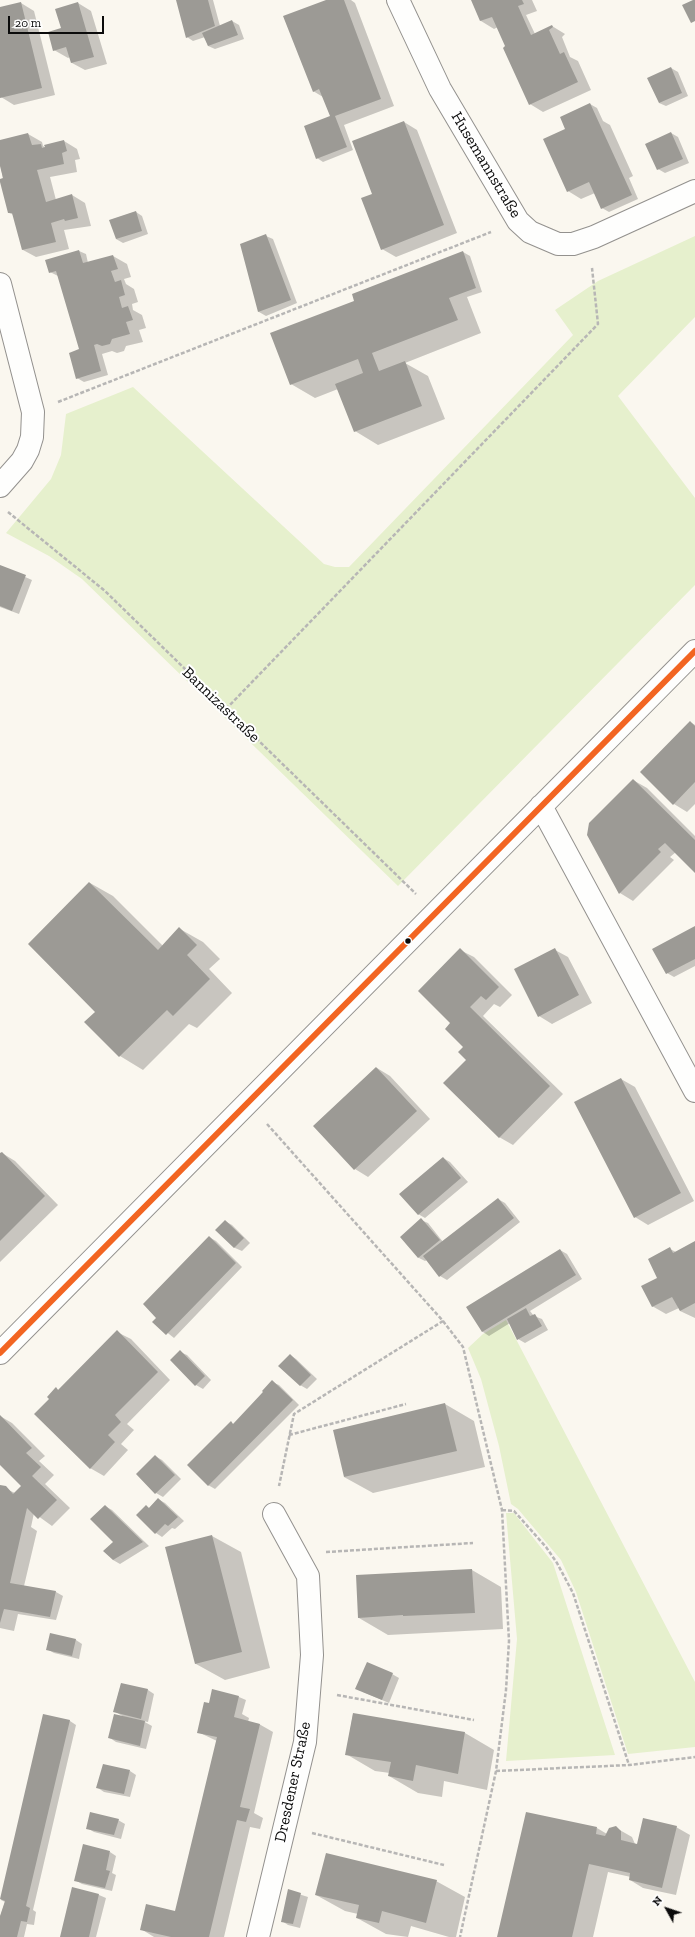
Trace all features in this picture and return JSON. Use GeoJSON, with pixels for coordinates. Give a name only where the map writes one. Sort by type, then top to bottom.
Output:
{"type":"FeatureCollection","features":[{"type":"Feature","properties":{"kind":"street","name":"Husemannstraße"},"geometry":{"type":"LineString","coordinates":[[398,0],[440,89],[518,221],[530,232],[558,244],[573,244],[594,237],[695,191]]}},
{"type":"Feature","properties":{"kind":"street"},"geometry":{"type":"LineString","coordinates":[[0,284],[33,412],[32,437],[28,450],[22,461],[0,486]]}},
{"type":"Feature","properties":{"kind":"street"},"geometry":{"type":"LineString","coordinates":[[0,1353],[695,651]]}},
{"type":"Feature","properties":{"kind":"street"},"geometry":{"type":"LineString","coordinates":[[541,806],[695,1091]]}},
{"type":"Feature","properties":{"kind":"street","name":"Dresdener Straße"},"geometry":{"type":"LineString","coordinates":[[258,1937],[305,1742],[312,1655],[308,1576],[274,1514]]}},
{"type":"Feature","properties":{"kind":"path"},"geometry":{"type":"LineString","coordinates":[[33,412],[518,221]]}},
{"type":"Feature","properties":{"kind":"path"},"geometry":{"type":"LineString","coordinates":[[226,709],[598,324],[591,274],[594,237]]}},
{"type":"Feature","properties":{"kind":"path","name":"Bannizastraße"},"geometry":{"type":"LineString","coordinates":[[6,511],[105,591],[436,913]]}},
{"type":"Feature","properties":{"kind":"path"},"geometry":{"type":"LineString","coordinates":[[248,1103],[443,1321],[463,1347],[502,1510],[509,1641],[506,1690],[496,1771],[460,1937]]}},
{"type":"Feature","properties":{"kind":"path"},"geometry":{"type":"LineString","coordinates":[[274,1514],[294,1414],[443,1321]]}},
{"type":"Feature","properties":{"kind":"path"},"geometry":{"type":"LineString","coordinates":[[290,1435],[406,1404]]}},
{"type":"Feature","properties":{"kind":"path"},"geometry":{"type":"LineString","coordinates":[[502,1510],[514,1511],[546,1548],[557,1562],[573,1593],[629,1765]]}},
{"type":"Feature","properties":{"kind":"path"},"geometry":{"type":"LineString","coordinates":[[296,1554],[473,1543]]}},
{"type":"Feature","properties":{"kind":"path"},"geometry":{"type":"LineString","coordinates":[[309,1690],[474,1720]]}},
{"type":"Feature","properties":{"kind":"path"},"geometry":{"type":"LineString","coordinates":[[496,1771],[629,1765],[695,1757]]}},
{"type":"Feature","properties":{"kind":"path"},"geometry":{"type":"LineString","coordinates":[[284,1827],[444,1865]]}},
{"type":"Feature","properties":{"kind":"green space"},"geometry":{"type":"Polygon","coordinates":[[[695,236],[695,317],[618,396],[695,498],[695,585],[398,886],[82,579],[49,556],[6,533],[51,479],[61,455],[66,414],[133,387],[324,564],[335,567],[349,567],[573,335],[555,310],[598,281],[695,236]]]}},
{"type":"Feature","properties":{"kind":"green space"},"geometry":{"type":"Polygon","coordinates":[[[506,1320],[695,1682],[695,1747],[628,1754],[576,1592],[561,1560],[518,1509],[511,1504],[499,1446],[481,1379],[468,1348],[483,1334],[506,1320]]]}},
{"type":"Feature","properties":{"kind":"green space"},"geometry":{"type":"Polygon","coordinates":[[[506,1513],[514,1513],[553,1563],[615,1755],[506,1761],[517,1639],[506,1513]]]}},
{"type":"Feature","properties":{"kind":"building"},"geometry":{"type":"Polygon","coordinates":[[[176,0],[208,0],[215,26],[186,38],[176,0]]]}},
{"type":"Feature","properties":{"kind":"building"},"geometry":{"type":"Polygon","coordinates":[[[326,0],[344,0],[381,99],[335,116],[347,147],[316,159],[304,126],[330,116],[319,89],[313,92],[283,16],[326,0]]]}},
{"type":"Feature","properties":{"kind":"building"},"geometry":{"type":"Polygon","coordinates":[[[471,0],[522,0],[524,4],[518,6],[531,35],[552,25],[553,27],[549,30],[560,54],[564,52],[578,82],[529,105],[503,48],[505,46],[492,17],[480,21],[471,0]]]}},
{"type":"Feature","properties":{"kind":"building"},"geometry":{"type":"Polygon","coordinates":[[[695,0],[695,21],[691,23],[682,5],[695,0]]]}},
{"type":"Feature","properties":{"kind":"building"},"geometry":{"type":"Polygon","coordinates":[[[21,2],[42,88],[0,98],[0,7],[21,2]]]}},
{"type":"Feature","properties":{"kind":"building"},"geometry":{"type":"Polygon","coordinates":[[[78,2],[94,57],[71,63],[66,47],[53,51],[48,32],[61,28],[55,9],[78,2]]]}},
{"type":"Feature","properties":{"kind":"building"},"geometry":{"type":"Polygon","coordinates":[[[232,20],[238,35],[208,46],[202,33],[232,20]]]}},
{"type":"Feature","properties":{"kind":"building"},"geometry":{"type":"Polygon","coordinates":[[[671,67],[682,93],[659,103],[647,78],[671,67]]]}},
{"type":"Feature","properties":{"kind":"building"},"geometry":{"type":"Polygon","coordinates":[[[590,103],[632,195],[601,209],[589,182],[567,192],[543,139],[565,129],[560,117],[590,103]]]}},
{"type":"Feature","properties":{"kind":"building"},"geometry":{"type":"Polygon","coordinates":[[[404,121],[444,225],[381,250],[361,198],[372,194],[352,141],[404,121]]]}},
{"type":"Feature","properties":{"kind":"building"},"geometry":{"type":"Polygon","coordinates":[[[671,132],[683,159],[657,170],[645,144],[671,132]]]}},
{"type":"Feature","properties":{"kind":"building"},"geometry":{"type":"Polygon","coordinates":[[[28,133],[32,145],[41,144],[42,148],[45,147],[44,145],[64,140],[67,151],[62,153],[64,164],[37,170],[46,202],[72,194],[78,218],[65,221],[64,219],[51,223],[56,242],[22,250],[12,213],[8,213],[0,182],[0,179],[3,178],[0,166],[0,140],[28,133]]]}},
{"type":"Feature","properties":{"kind":"building"},"geometry":{"type":"Polygon","coordinates":[[[136,211],[142,231],[116,239],[109,220],[136,211]]]}},
{"type":"Feature","properties":{"kind":"building"},"geometry":{"type":"Polygon","coordinates":[[[266,234],[291,300],[258,312],[240,244],[266,234]]]}},
{"type":"Feature","properties":{"kind":"building"},"geometry":{"type":"Polygon","coordinates":[[[79,250],[83,263],[113,255],[118,269],[111,271],[115,282],[121,280],[125,295],[119,297],[122,308],[128,306],[133,320],[126,322],[130,334],[112,339],[110,344],[102,346],[97,344],[94,345],[101,371],[76,379],[69,353],[79,349],[56,271],[49,273],[45,260],[79,250]]]}},
{"type":"Feature","properties":{"kind":"building"},"geometry":{"type":"Polygon","coordinates":[[[463,251],[476,288],[449,298],[458,320],[372,353],[379,371],[405,361],[422,406],[354,432],[335,384],[363,373],[358,359],[290,385],[270,333],[354,301],[352,294],[463,251]]]}},
{"type":"Feature","properties":{"kind":"building"},"geometry":{"type":"Polygon","coordinates":[[[0,565],[26,575],[12,611],[0,606],[0,565]]]}},
{"type":"Feature","properties":{"kind":"building"},"geometry":{"type":"Polygon","coordinates":[[[690,721],[695,726],[695,782],[673,805],[640,772],[690,721]]]}},
{"type":"Feature","properties":{"kind":"building"},"geometry":{"type":"Polygon","coordinates":[[[633,779],[695,840],[695,873],[665,843],[658,849],[661,852],[619,894],[587,835],[589,823],[633,779]]]}},
{"type":"Feature","properties":{"kind":"building"},"geometry":{"type":"Polygon","coordinates":[[[89,882],[158,950],[179,927],[197,945],[187,955],[210,979],[173,1016],[167,1010],[119,1057],[84,1022],[95,1012],[28,944],[89,882]]]}},
{"type":"Feature","properties":{"kind":"building"},"geometry":{"type":"Polygon","coordinates":[[[695,926],[695,959],[666,974],[652,949],[695,926]]]}},
{"type":"Feature","properties":{"kind":"building"},"geometry":{"type":"Polygon","coordinates":[[[460,948],[499,987],[486,1000],[481,996],[470,1007],[550,1086],[499,1138],[443,1083],[466,1060],[458,1052],[463,1047],[445,1029],[450,1023],[418,991],[460,948]]]}},
{"type":"Feature","properties":{"kind":"building"},"geometry":{"type":"Polygon","coordinates":[[[555,948],[579,995],[538,1017],[514,969],[555,948]]]}},
{"type":"Feature","properties":{"kind":"building"},"geometry":{"type":"Polygon","coordinates":[[[376,1067],[417,1111],[354,1170],[313,1126],[376,1067]]]}},
{"type":"Feature","properties":{"kind":"building"},"geometry":{"type":"Polygon","coordinates":[[[621,1078],[681,1193],[634,1218],[574,1102],[621,1078]]]}},
{"type":"Feature","properties":{"kind":"building"},"geometry":{"type":"Polygon","coordinates":[[[2,1152],[45,1196],[0,1241],[0,1153],[2,1152]]]}},
{"type":"Feature","properties":{"kind":"building"},"geometry":{"type":"Polygon","coordinates":[[[443,1157],[461,1178],[418,1215],[399,1194],[443,1157]]]}},
{"type":"Feature","properties":{"kind":"building"},"geometry":{"type":"Polygon","coordinates":[[[498,1198],[514,1218],[439,1277],[423,1256],[498,1198]]]}},
{"type":"Feature","properties":{"kind":"building"},"geometry":{"type":"Polygon","coordinates":[[[421,1218],[440,1240],[418,1258],[400,1237],[421,1218]]]}},
{"type":"Feature","properties":{"kind":"building"},"geometry":{"type":"Polygon","coordinates":[[[225,1220],[244,1238],[234,1248],[215,1230],[225,1220]]]}},
{"type":"Feature","properties":{"kind":"building"},"geometry":{"type":"Polygon","coordinates":[[[209,1236],[236,1263],[166,1335],[152,1322],[156,1318],[143,1304],[209,1236]]]}},
{"type":"Feature","properties":{"kind":"building"},"geometry":{"type":"Polygon","coordinates":[[[695,1241],[695,1303],[680,1311],[672,1297],[652,1307],[641,1286],[657,1278],[648,1259],[670,1247],[673,1253],[695,1241]]]}},
{"type":"Feature","properties":{"kind":"building"},"geometry":{"type":"Polygon","coordinates":[[[560,1249],[576,1275],[482,1332],[466,1307],[560,1249]]]}},
{"type":"Feature","properties":{"kind":"building"},"geometry":{"type":"Polygon","coordinates":[[[526,1308],[530,1316],[535,1314],[542,1326],[517,1340],[507,1319],[526,1308]]]}},
{"type":"Feature","properties":{"kind":"building"},"geometry":{"type":"Polygon","coordinates":[[[117,1330],[158,1372],[115,1415],[121,1422],[108,1435],[115,1442],[90,1469],[34,1414],[49,1399],[47,1397],[55,1388],[56,1387],[58,1390],[117,1330]]]}},
{"type":"Feature","properties":{"kind":"building"},"geometry":{"type":"Polygon","coordinates":[[[180,1350],[205,1376],[195,1386],[170,1360],[180,1350]]]}},
{"type":"Feature","properties":{"kind":"building"},"geometry":{"type":"Polygon","coordinates":[[[290,1354],[311,1375],[300,1386],[278,1366],[290,1354]]]}},
{"type":"Feature","properties":{"kind":"building"},"geometry":{"type":"Polygon","coordinates":[[[272,1380],[293,1400],[208,1486],[187,1465],[231,1421],[233,1424],[263,1392],[262,1391],[272,1380]]]}},
{"type":"Feature","properties":{"kind":"building"},"geometry":{"type":"Polygon","coordinates":[[[445,1403],[457,1451],[344,1477],[333,1430],[445,1403]]]}},
{"type":"Feature","properties":{"kind":"building"},"geometry":{"type":"Polygon","coordinates":[[[0,1415],[32,1448],[26,1453],[41,1467],[32,1476],[57,1500],[38,1519],[27,1508],[10,1583],[56,1591],[50,1617],[4,1609],[0,1623],[0,1485],[6,1486],[13,1494],[21,1486],[0,1465],[0,1415]]]}},
{"type":"Feature","properties":{"kind":"building"},"geometry":{"type":"Polygon","coordinates":[[[155,1455],[175,1475],[155,1494],[136,1474],[155,1455]]]}},
{"type":"Feature","properties":{"kind":"building"},"geometry":{"type":"Polygon","coordinates":[[[158,1498],[178,1517],[168,1526],[165,1524],[155,1534],[136,1515],[146,1505],[149,1508],[158,1498]]]}},
{"type":"Feature","properties":{"kind":"building"},"geometry":{"type":"Polygon","coordinates":[[[105,1505],[143,1542],[113,1560],[103,1551],[113,1542],[90,1519],[105,1505]]]}},
{"type":"Feature","properties":{"kind":"building"},"geometry":{"type":"Polygon","coordinates":[[[212,1535],[242,1652],[195,1664],[165,1547],[212,1535]]]}},
{"type":"Feature","properties":{"kind":"building"},"geometry":{"type":"Polygon","coordinates":[[[472,1569],[475,1613],[358,1618],[356,1575],[472,1569]]]}},
{"type":"Feature","properties":{"kind":"building"},"geometry":{"type":"Polygon","coordinates":[[[50,1633],[76,1639],[72,1656],[46,1650],[50,1633]]]}},
{"type":"Feature","properties":{"kind":"building"},"geometry":{"type":"Polygon","coordinates":[[[367,1662],[393,1673],[382,1700],[355,1689],[367,1662]]]}},
{"type":"Feature","properties":{"kind":"building"},"geometry":{"type":"Polygon","coordinates":[[[121,1683],[148,1689],[141,1719],[113,1712],[121,1683]]]}},
{"type":"Feature","properties":{"kind":"building"},"geometry":{"type":"Polygon","coordinates":[[[212,1689],[239,1696],[234,1717],[260,1724],[240,1807],[250,1809],[246,1822],[237,1820],[209,1937],[171,1937],[140,1930],[146,1904],[175,1911],[217,1737],[197,1733],[204,1702],[209,1703],[212,1689]]]}},
{"type":"Feature","properties":{"kind":"building"},"geometry":{"type":"Polygon","coordinates":[[[353,1713],[465,1732],[458,1774],[416,1765],[413,1781],[388,1776],[391,1762],[345,1755],[353,1713]]]}},
{"type":"Feature","properties":{"kind":"building"},"geometry":{"type":"Polygon","coordinates":[[[43,1714],[70,1720],[26,1906],[30,1908],[27,1922],[21,1921],[17,1937],[0,1937],[0,1916],[5,1901],[0,1899],[43,1714]]]}},
{"type":"Feature","properties":{"kind":"building"},"geometry":{"type":"Polygon","coordinates":[[[114,1714],[145,1721],[140,1746],[108,1738],[114,1714]]]}},
{"type":"Feature","properties":{"kind":"building"},"geometry":{"type":"Polygon","coordinates":[[[103,1764],[130,1770],[124,1794],[96,1788],[103,1764]]]}},
{"type":"Feature","properties":{"kind":"building"},"geometry":{"type":"Polygon","coordinates":[[[90,1812],[119,1819],[114,1835],[86,1829],[90,1812]]]}},
{"type":"Feature","properties":{"kind":"building"},"geometry":{"type":"Polygon","coordinates":[[[526,1812],[597,1827],[596,1834],[605,1836],[609,1828],[616,1826],[621,1831],[621,1840],[637,1844],[643,1818],[677,1826],[662,1888],[629,1880],[630,1873],[589,1864],[572,1937],[497,1937],[526,1812]]]}},
{"type":"Feature","properties":{"kind":"building"},"geometry":{"type":"Polygon","coordinates":[[[83,1844],[110,1851],[106,1870],[110,1871],[105,1888],[74,1881],[83,1844]]]}},
{"type":"Feature","properties":{"kind":"building"},"geometry":{"type":"Polygon","coordinates":[[[326,1853],[437,1880],[426,1923],[382,1911],[379,1923],[356,1918],[359,1905],[315,1895],[326,1853]]]}},
{"type":"Feature","properties":{"kind":"building"},"geometry":{"type":"Polygon","coordinates":[[[72,1887],[99,1894],[89,1937],[60,1937],[72,1887]]]}},
{"type":"Feature","properties":{"kind":"building"},"geometry":{"type":"Polygon","coordinates":[[[288,1889],[301,1893],[293,1924],[281,1922],[288,1889]]]}},
{"type":"Feature","properties":{"kind":"transit line"},"geometry":{"type":"LineString","coordinates":[[0,1353],[695,651]]}}]}
